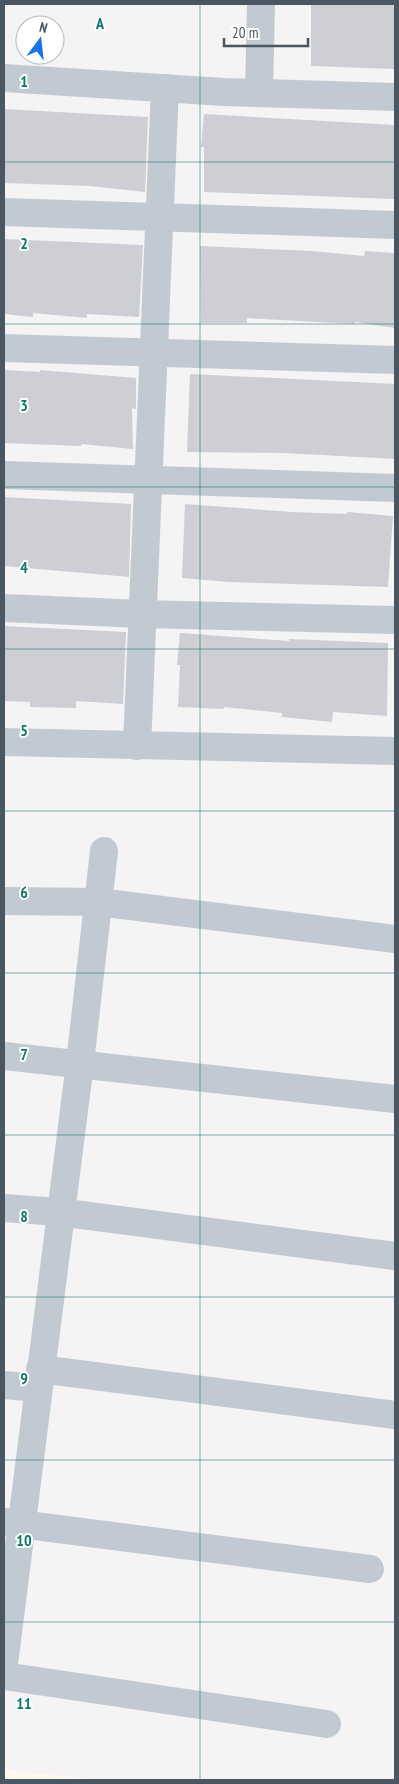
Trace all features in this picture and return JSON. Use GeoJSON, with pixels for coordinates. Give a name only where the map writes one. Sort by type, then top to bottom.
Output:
{"type":"FeatureCollection","features":[{"type":"Feature","properties":{"kind":"street"},"geometry":{"type":"LineString","coordinates":[[259,93],[261,4]]}},
{"type":"Feature","properties":{"kind":"street"},"geometry":{"type":"LineString","coordinates":[[4,78],[259,93],[395,97]]}},
{"type":"Feature","properties":{"kind":"street"},"geometry":{"type":"LineString","coordinates":[[137,746],[165,88]]}},
{"type":"Feature","properties":{"kind":"street"},"geometry":{"type":"LineString","coordinates":[[4,212],[395,225]]}},
{"type":"Feature","properties":{"kind":"street"},"geometry":{"type":"LineString","coordinates":[[4,348],[154,351],[395,360]]}},
{"type":"Feature","properties":{"kind":"street"},"geometry":{"type":"LineString","coordinates":[[4,475],[395,488]]}},
{"type":"Feature","properties":{"kind":"street"},"geometry":{"type":"LineString","coordinates":[[4,608],[142,614],[395,620]]}},
{"type":"Feature","properties":{"kind":"street"},"geometry":{"type":"LineString","coordinates":[[4,742],[395,751]]}},
{"type":"Feature","properties":{"kind":"street"},"geometry":{"type":"LineString","coordinates":[[4,1664],[13,1523],[39,1379],[59,1212],[80,1063],[104,851]]}},
{"type":"Feature","properties":{"kind":"street"},"geometry":{"type":"LineString","coordinates":[[4,901],[98,902],[395,939]]}},
{"type":"Feature","properties":{"kind":"street"},"geometry":{"type":"LineString","coordinates":[[4,1056],[395,1098]]}},
{"type":"Feature","properties":{"kind":"street"},"geometry":{"type":"LineString","coordinates":[[4,1208],[59,1212],[395,1256]]}},
{"type":"Feature","properties":{"kind":"street"},"geometry":{"type":"LineString","coordinates":[[4,1385],[39,1379],[395,1415]]}},
{"type":"Feature","properties":{"kind":"street"},"geometry":{"type":"LineString","coordinates":[[13,1523],[370,1570]]}},
{"type":"Feature","properties":{"kind":"street"},"geometry":{"type":"LineString","coordinates":[[4,1676],[327,1724]]}},
{"type":"Feature","properties":{"kind":"shaded area"},"geometry":{"type":"Polygon","coordinates":[[[4,1770],[99,1780],[4,1780],[4,1770]]]}},
{"type":"Feature","properties":{"kind":"building"},"geometry":{"type":"Polygon","coordinates":[[[311,4],[395,4],[395,69],[311,66],[311,4]]]}},
{"type":"Feature","properties":{"kind":"building"},"geometry":{"type":"Polygon","coordinates":[[[4,109],[148,117],[145,192],[90,186],[4,183],[4,109]]]}},
{"type":"Feature","properties":{"kind":"building"},"geometry":{"type":"Polygon","coordinates":[[[204,114],[395,125],[395,199],[204,192],[204,147],[201,147],[204,114]]]}},
{"type":"Feature","properties":{"kind":"building"},"geometry":{"type":"Polygon","coordinates":[[[4,239],[143,245],[139,317],[87,314],[87,318],[33,313],[33,317],[4,314],[4,239]]]}},
{"type":"Feature","properties":{"kind":"building"},"geometry":{"type":"Polygon","coordinates":[[[200,246],[312,251],[364,256],[365,251],[395,253],[395,328],[355,322],[355,324],[247,318],[247,323],[201,323],[200,246]]]}},
{"type":"Feature","properties":{"kind":"building"},"geometry":{"type":"Polygon","coordinates":[[[4,370],[40,372],[40,370],[136,378],[136,409],[132,408],[133,449],[81,444],[81,446],[4,443],[4,370]]]}},
{"type":"Feature","properties":{"kind":"building"},"geometry":{"type":"Polygon","coordinates":[[[190,374],[395,384],[395,459],[284,453],[187,452],[190,374]]]}},
{"type":"Feature","properties":{"kind":"building"},"geometry":{"type":"Polygon","coordinates":[[[4,497],[131,504],[129,577],[4,566],[4,497]]]}},
{"type":"Feature","properties":{"kind":"building"},"geometry":{"type":"Polygon","coordinates":[[[185,504],[292,512],[347,514],[347,512],[393,516],[388,587],[229,582],[182,578],[185,504]]]}},
{"type":"Feature","properties":{"kind":"building"},"geometry":{"type":"Polygon","coordinates":[[[4,626],[126,632],[123,704],[76,701],[76,708],[30,707],[30,702],[4,701],[4,626]]]}},
{"type":"Feature","properties":{"kind":"building"},"geometry":{"type":"Polygon","coordinates":[[[180,633],[289,641],[289,639],[388,643],[387,716],[333,712],[332,722],[282,717],[282,713],[224,707],[224,709],[178,707],[180,665],[177,665],[180,633]]]}}]}
